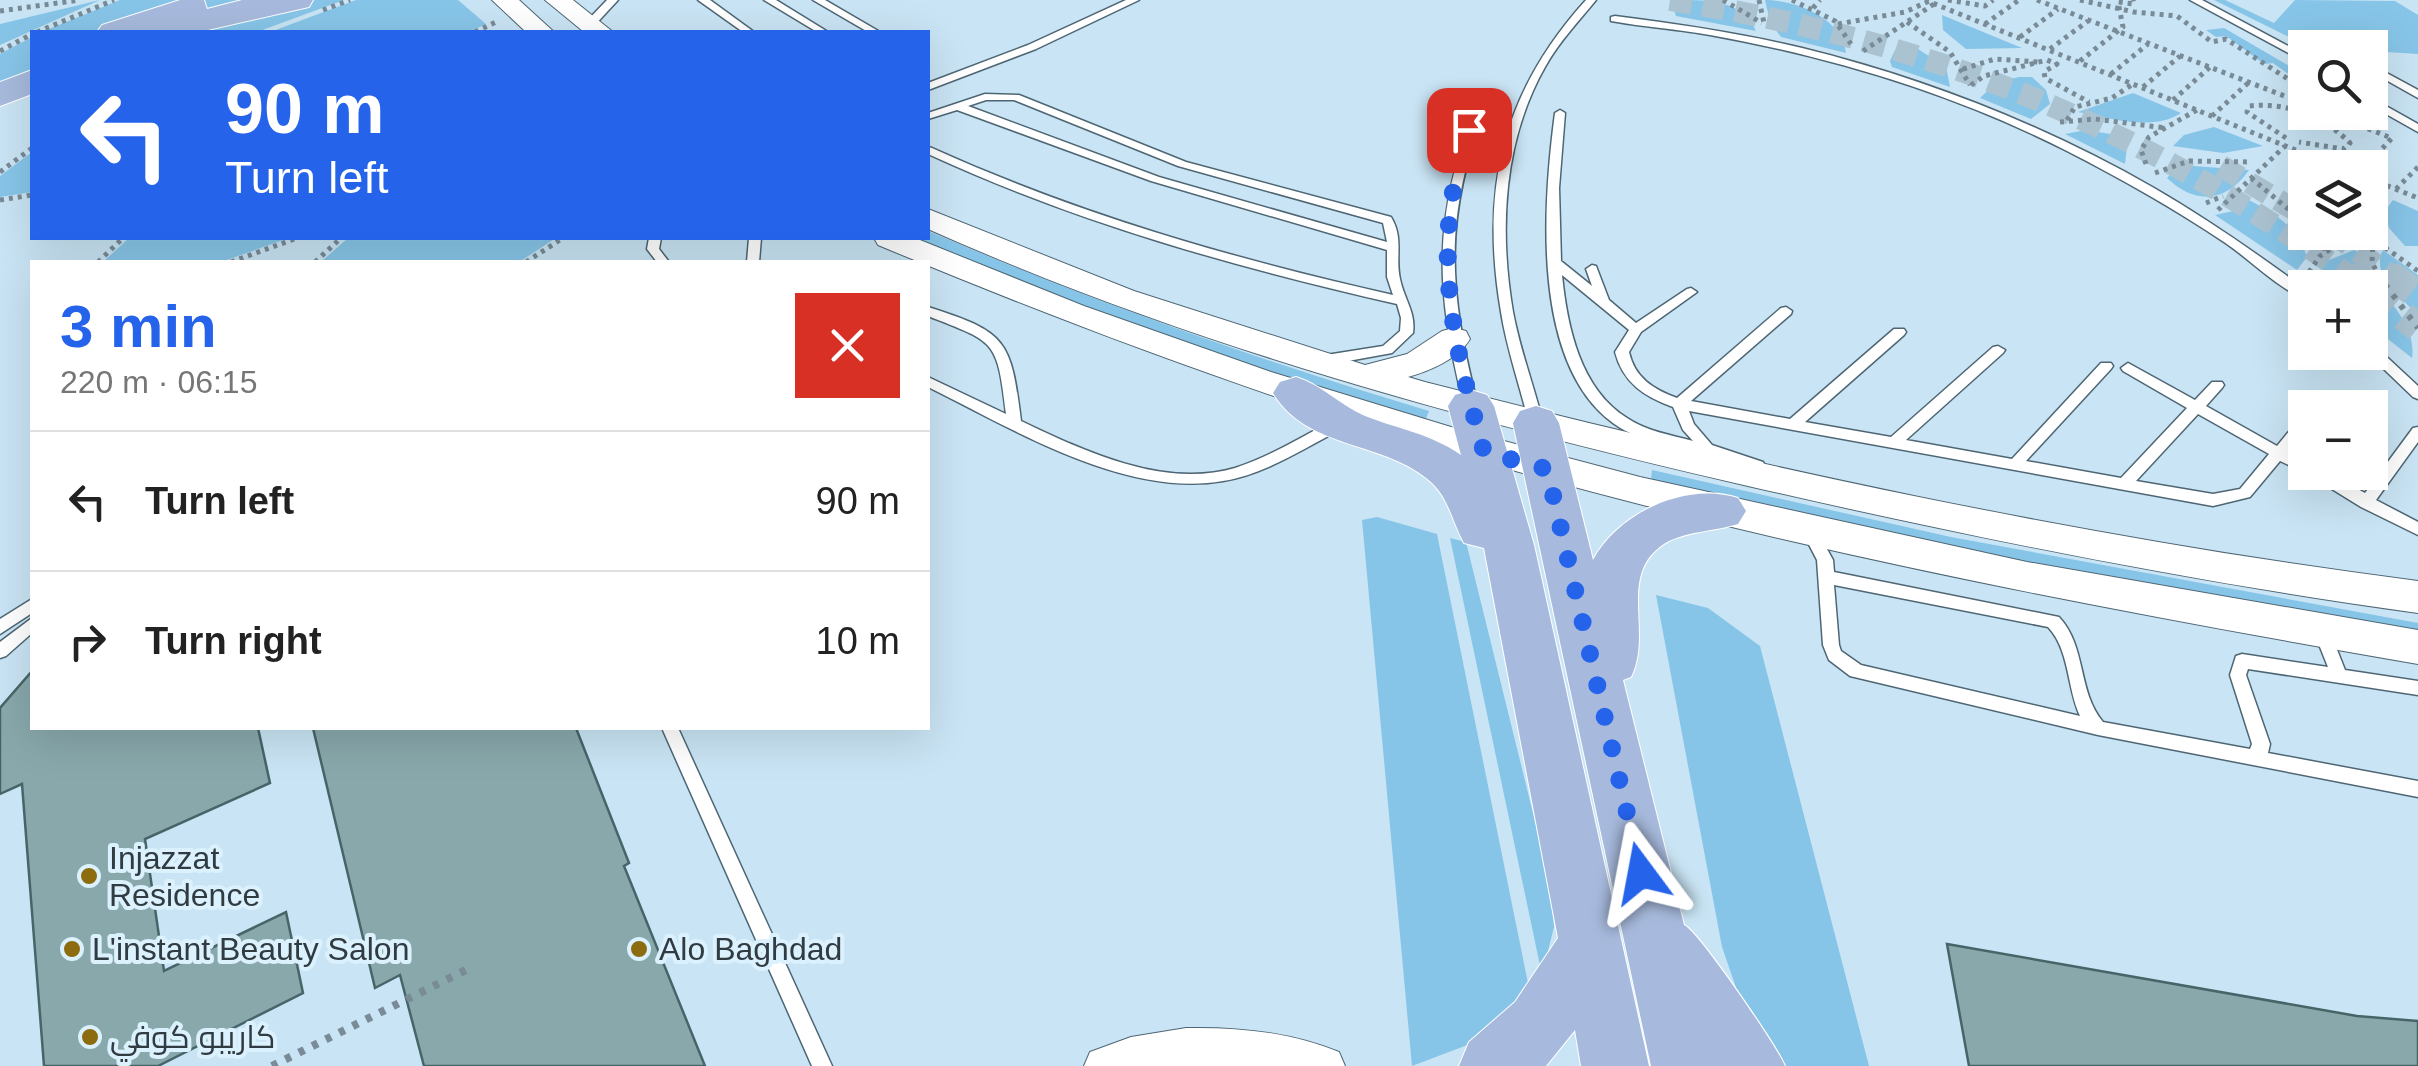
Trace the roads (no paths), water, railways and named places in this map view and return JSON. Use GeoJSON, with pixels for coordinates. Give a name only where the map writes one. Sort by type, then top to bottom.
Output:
{"type":"FeatureCollection","features":[{"type":"Feature","properties":{"kind":"main road"},"geometry":{"type":"LineString","coordinates":[[120,30],[210,0]]}},
{"type":"Feature","properties":{"kind":"main road"},"geometry":{"type":"LineString","coordinates":[[170,30],[296,0]]}},
{"type":"Feature","properties":{"kind":"main road"},"geometry":{"type":"LineString","coordinates":[[0,60],[30,56]]}},
{"type":"Feature","properties":{"kind":"main road"},"geometry":{"type":"LineString","coordinates":[[0,68],[30,57]]}},
{"type":"Feature","properties":{"kind":"main road"},"geometry":{"type":"LineString","coordinates":[[0,85],[30,78]]}},
{"type":"Feature","properties":{"kind":"main road"},"geometry":{"type":"LineString","coordinates":[[0,95],[30,79]]}},
{"type":"Feature","properties":{"kind":"main road"},"geometry":{"type":"LineString","coordinates":[[1306,377],[1315,410],[1340,424],[1414,449],[1454,473],[1471,494],[1495,566],[1524,614]]}},
{"type":"Feature","properties":{"kind":"main road"},"geometry":{"type":"LineString","coordinates":[[1477,429],[1524,614],[1615,1066]]}},
{"type":"Feature","properties":{"kind":"main road"},"geometry":{"type":"LineString","coordinates":[[1542,446],[1685,1066]]}},
{"type":"Feature","properties":{"kind":"main road"},"geometry":{"type":"LineString","coordinates":[[1604,710],[1613,654],[1612,584],[1621,556],[1653,526],[1684,515],[1721,511]]}},
{"type":"Feature","properties":{"kind":"main road"},"geometry":{"type":"LineString","coordinates":[[1649,906],[1695,991],[1751,1066]]}},
{"type":"Feature","properties":{"kind":"main road"},"geometry":{"type":"LineString","coordinates":[[1493,1066],[1519,1047],[1544,1018],[1592,940]]}},
{"type":"Feature","properties":{"kind":"street"},"geometry":{"type":"LineString","coordinates":[[558,0],[595,29]]}},
{"type":"Feature","properties":{"kind":"street"},"geometry":{"type":"LineString","coordinates":[[501,11],[537,30]]}},
{"type":"Feature","properties":{"kind":"street"},"geometry":{"type":"LineString","coordinates":[[930,219],[1138,303],[1306,377],[1363,376],[1418,363],[1454,339]]}},
{"type":"Feature","properties":{"kind":"street"},"geometry":{"type":"LineString","coordinates":[[894,240],[1074,316],[1306,377],[1542,446],[1721,511],[1809,532],[2322,632],[2418,647]]}},
{"type":"Feature","properties":{"kind":"street"},"geometry":{"type":"LineString","coordinates":[[1363,376],[1477,429]]}},
{"type":"Feature","properties":{"kind":"street"},"geometry":{"type":"LineString","coordinates":[[1542,446],[1793,483],[2146,556],[2418,598]]}},
{"type":"Feature","properties":{"kind":"street"},"geometry":{"type":"LineString","coordinates":[[1104,1066],[1154,1052],[1233,1047],[1274,1052],[1325,1066]]}},
{"type":"Feature","properties":{"kind":"lane"},"geometry":{"type":"LineString","coordinates":[[595,29],[613,0]]}},
{"type":"Feature","properties":{"kind":"lane"},"geometry":{"type":"LineString","coordinates":[[703,0],[746,30]]}},
{"type":"Feature","properties":{"kind":"lane"},"geometry":{"type":"LineString","coordinates":[[770,0],[820,30]]}},
{"type":"Feature","properties":{"kind":"lane"},"geometry":{"type":"LineString","coordinates":[[818,0],[870,30]]}},
{"type":"Feature","properties":{"kind":"lane"},"geometry":{"type":"LineString","coordinates":[[930,86],[1032,48],[1134,0]]}},
{"type":"Feature","properties":{"kind":"lane"},"geometry":{"type":"LineString","coordinates":[[1542,446],[1504,298],[1499,198],[1511,134],[1533,78],[1564,30],[1591,0]]}},
{"type":"Feature","properties":{"kind":"lane"},"geometry":{"type":"LineString","coordinates":[[2195,0],[2288,50]]}},
{"type":"Feature","properties":{"kind":"lane"},"geometry":{"type":"LineString","coordinates":[[1616,20],[1729,36],[1822,56],[1915,84],[2010,120],[2150,190],[2288,282]]}},
{"type":"Feature","properties":{"kind":"lane"},"geometry":{"type":"LineString","coordinates":[[2388,78],[2418,95]]}},
{"type":"Feature","properties":{"kind":"lane"},"geometry":{"type":"LineString","coordinates":[[930,115],[992,96],[1022,99],[1182,164],[1379,216],[1394,230],[1393,274],[1409,326],[1395,345],[1306,377]]}},
{"type":"Feature","properties":{"kind":"lane"},"geometry":{"type":"LineString","coordinates":[[1477,429],[1454,339],[1448,298],[1447,224],[1459,160],[1482,103]]}},
{"type":"Feature","properties":{"kind":"lane"},"geometry":{"type":"LineString","coordinates":[[957,106],[1156,180],[1392,247]]}},
{"type":"Feature","properties":{"kind":"lane"},"geometry":{"type":"LineString","coordinates":[[2388,111],[2418,129]]}},
{"type":"Feature","properties":{"kind":"lane"},"geometry":{"type":"LineString","coordinates":[[1560,112],[1551,175],[1556,263],[1575,366],[1594,401],[1639,430],[1708,447],[1793,483]]}},
{"type":"Feature","properties":{"kind":"lane"},"geometry":{"type":"LineString","coordinates":[[930,151],[1034,196],[1129,229],[1249,265],[1401,301]]}},
{"type":"Feature","properties":{"kind":"lane"},"geometry":{"type":"LineString","coordinates":[[1556,263],[1636,329]]}},
{"type":"Feature","properties":{"kind":"lane"},"geometry":{"type":"LineString","coordinates":[[1592,269],[1606,307]]}},
{"type":"Feature","properties":{"kind":"lane"},"geometry":{"type":"LineString","coordinates":[[1692,292],[1636,329],[1622,352],[1627,370],[1642,387],[1679,404],[2226,500],[2245,492],[2288,442]]}},
{"type":"Feature","properties":{"kind":"lane"},"geometry":{"type":"LineString","coordinates":[[1679,404],[1786,311]]}},
{"type":"Feature","properties":{"kind":"lane"},"geometry":{"type":"LineString","coordinates":[[930,312],[988,335],[1000,344],[1006,357],[1014,421]]}},
{"type":"Feature","properties":{"kind":"lane"},"geometry":{"type":"LineString","coordinates":[[1792,425],[1900,332]]}},
{"type":"Feature","properties":{"kind":"lane"},"geometry":{"type":"LineString","coordinates":[[1893,443],[1998,350]]}},
{"type":"Feature","properties":{"kind":"lane"},"geometry":{"type":"LineString","coordinates":[[2014,465],[2106,366]]}},
{"type":"Feature","properties":{"kind":"lane"},"geometry":{"type":"LineString","coordinates":[[2388,366],[2418,394]]}},
{"type":"Feature","properties":{"kind":"lane"},"geometry":{"type":"LineString","coordinates":[[2128,368],[2288,458]]}},
{"type":"Feature","properties":{"kind":"lane"},"geometry":{"type":"LineString","coordinates":[[930,383],[1128,472],[1185,481],[1242,471],[1340,424]]}},
{"type":"Feature","properties":{"kind":"lane"},"geometry":{"type":"LineString","coordinates":[[2123,484],[2216,385]]}},
{"type":"Feature","properties":{"kind":"lane"},"geometry":{"type":"LineString","coordinates":[[1679,404],[1688,426],[1708,447]]}},
{"type":"Feature","properties":{"kind":"lane"},"geometry":{"type":"LineString","coordinates":[[2366,503],[2418,432]]}},
{"type":"Feature","properties":{"kind":"lane"},"geometry":{"type":"LineString","coordinates":[[2344,490],[2418,528]]}},
{"type":"Feature","properties":{"kind":"lane"},"geometry":{"type":"LineString","coordinates":[[1809,532],[1823,552],[1831,645],[1835,655],[1856,671],[2098,728],[2418,789]]}},
{"type":"Feature","properties":{"kind":"lane"},"geometry":{"type":"LineString","coordinates":[[1827,577],[2053,622],[2064,631],[2082,708],[2098,728]]}},
{"type":"Feature","properties":{"kind":"lane"},"geometry":{"type":"LineString","coordinates":[[0,628],[30,606]]}},
{"type":"Feature","properties":{"kind":"lane"},"geometry":{"type":"LineString","coordinates":[[0,650],[30,626]]}},
{"type":"Feature","properties":{"kind":"lane"},"geometry":{"type":"LineString","coordinates":[[2322,632],[2340,677]]}},
{"type":"Feature","properties":{"kind":"lane"},"geometry":{"type":"LineString","coordinates":[[2252,758],[2262,744],[2238,665],[2254,660],[2418,688]]}},
{"type":"Feature","properties":{"kind":"lane"},"geometry":{"type":"LineString","coordinates":[[671,730],[822,1066]]}},
{"type":"Feature","properties":{"kind":"tunnel"},"geometry":{"type":"LineString","coordinates":[[1670,0],[1766,17],[1856,39],[2027,96],[2190,174],[2341,270]]}},
{"type":"Feature","properties":{"kind":"tunnel"},"geometry":{"type":"LineString","coordinates":[[2221,166],[2288,206]]}},
{"type":"Feature","properties":{"kind":"tunnel"},"geometry":{"type":"LineString","coordinates":[[2356,250],[2393,277]]}},
{"type":"Feature","properties":{"kind":"tunnel"},"geometry":{"type":"LineString","coordinates":[[2389,274],[2418,295]]}},
{"type":"Feature","properties":{"kind":"tunnel"},"geometry":{"type":"LineString","coordinates":[[2388,304],[2418,328]]}},
{"type":"Feature","properties":{"kind":"place","name":"Injazzat Residence"},"geometry":{"type":"Point","coordinates":[89,876]}},
{"type":"Feature","properties":{"kind":"place","name":"L'instant Beauty Salon"},"geometry":{"type":"Point","coordinates":[72,949]}},
{"type":"Feature","properties":{"kind":"place","name":"Alo Baghdad"},"geometry":{"type":"Point","coordinates":[639,949]}},
{"type":"Feature","properties":{"kind":"place","name":"كاريبو كوفي"},"geometry":{"type":"Point","coordinates":[90,1037]}}]}
